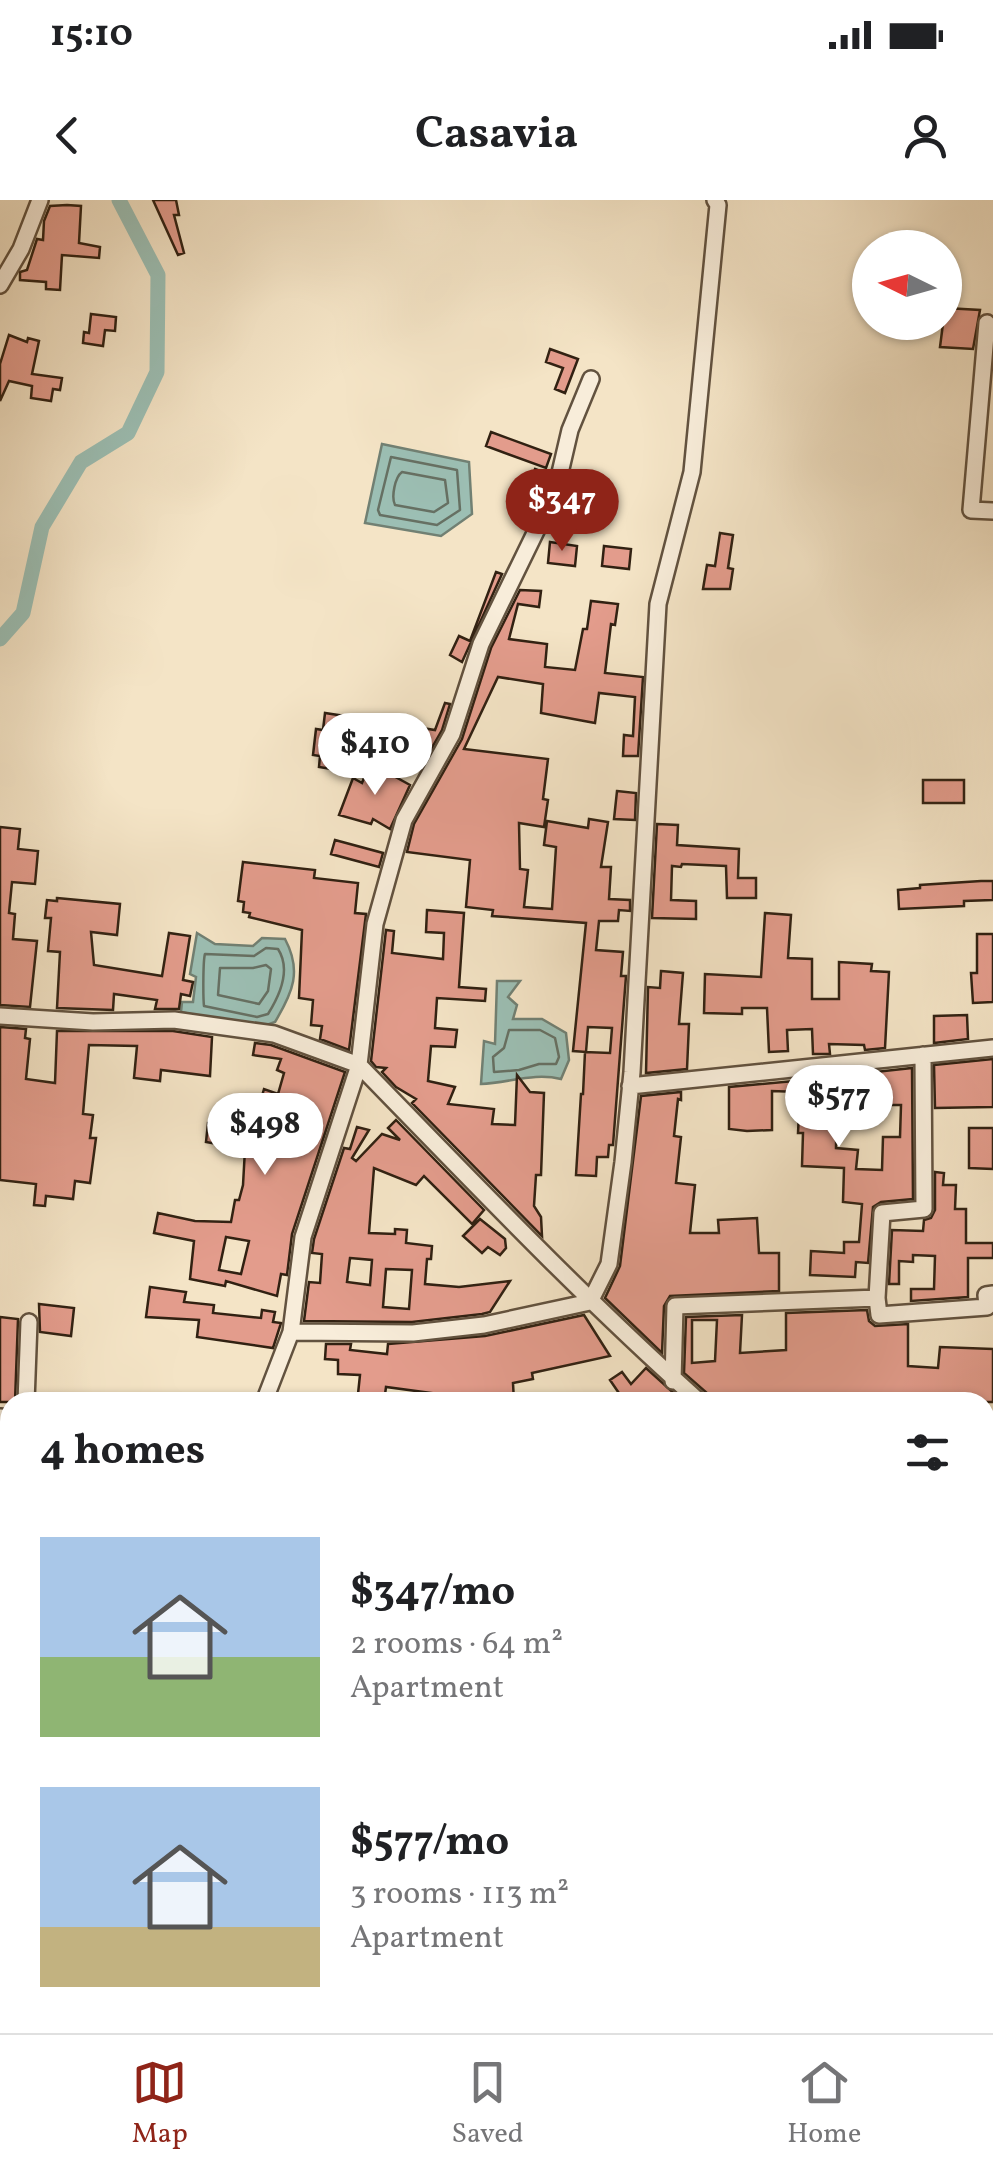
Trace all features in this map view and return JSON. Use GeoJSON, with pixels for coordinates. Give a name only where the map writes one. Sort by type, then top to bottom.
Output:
{"type":"FeatureCollection","features":[{"type":"Feature","properties":{"kind":"street"},"geometry":{"type":"LineString","coordinates":[[0,285],[21,248],[40,200]]}},
{"type":"Feature","properties":{"kind":"street"},"geometry":{"type":"LineString","coordinates":[[590,1302],[609,1264],[630,1086],[658,604],[692,472],[718,205],[715,200]]}},
{"type":"Feature","properties":{"kind":"street"},"geometry":{"type":"LineString","coordinates":[[988,323],[972,510],[993,510]]}},
{"type":"Feature","properties":{"kind":"street"},"geometry":{"type":"LineString","coordinates":[[268,1392],[290,1332],[303,1236],[356,1080],[375,924],[404,820],[452,734],[481,644],[556,490],[570,430],[590,379]]}},
{"type":"Feature","properties":{"kind":"street"},"geometry":{"type":"LineString","coordinates":[[0,1016],[93,1022],[174,1020],[274,1034],[358,1065],[590,1302],[687,1392]]}},
{"type":"Feature","properties":{"kind":"street"},"geometry":{"type":"LineString","coordinates":[[630,1086],[993,1048]]}},
{"type":"Feature","properties":{"kind":"street"},"geometry":{"type":"LineString","coordinates":[[923,1055],[924,1209],[882,1212],[877,1298],[880,1316],[986,1307],[986,1295],[993,1294]]}},
{"type":"Feature","properties":{"kind":"street"},"geometry":{"type":"LineString","coordinates":[[673,1381],[675,1306],[877,1298]]}},
{"type":"Feature","properties":{"kind":"street"},"geometry":{"type":"LineString","coordinates":[[290,1332],[413,1333],[484,1325],[590,1302]]}},
{"type":"Feature","properties":{"kind":"street"},"geometry":{"type":"LineString","coordinates":[[26,1392],[30,1322]]}},
{"type":"Feature","properties":{"kind":"water"},"geometry":{"type":"Polygon","coordinates":[[[382,444],[469,462],[472,514],[441,536],[365,523],[382,444]]]}},
{"type":"Feature","properties":{"kind":"water"},"geometry":{"type":"Polygon","coordinates":[[[197,933],[215,944],[253,946],[262,938],[285,939],[293,961],[293,981],[275,1022],[258,1028],[181,1012],[182,1002],[193,1002],[196,977],[190,974],[197,933]]]}},
{"type":"Feature","properties":{"kind":"water"},"geometry":{"type":"Polygon","coordinates":[[[497,981],[520,981],[508,997],[517,1005],[513,1019],[542,1019],[566,1033],[569,1060],[561,1079],[531,1077],[481,1084],[484,1041],[495,1044],[497,981]]]}},
{"type":"Feature","properties":{"kind":"building"},"geometry":{"type":"Polygon","coordinates":[[[153,200],[176,200],[179,215],[174,215],[184,253],[178,255],[153,200]]]}},
{"type":"Feature","properties":{"kind":"building"},"geometry":{"type":"Polygon","coordinates":[[[50,206],[81,206],[79,243],[100,247],[99,258],[62,255],[60,290],[46,289],[46,282],[20,280],[20,272],[27,270],[37,239],[43,240],[50,206]]]}},
{"type":"Feature","properties":{"kind":"building"},"geometry":{"type":"Polygon","coordinates":[[[962,309],[980,310],[973,349],[940,347],[941,340],[962,340],[962,309]]]}},
{"type":"Feature","properties":{"kind":"building"},"geometry":{"type":"Polygon","coordinates":[[[91,314],[116,317],[115,331],[105,330],[103,346],[83,343],[84,332],[89,333],[91,314]]]}},
{"type":"Feature","properties":{"kind":"building"},"geometry":{"type":"Polygon","coordinates":[[[9,335],[27,342],[28,338],[39,341],[32,374],[62,378],[60,390],[53,389],[51,401],[31,398],[32,386],[9,381],[0,401],[0,364],[9,335]]]}},
{"type":"Feature","properties":{"kind":"building"},"geometry":{"type":"Polygon","coordinates":[[[550,349],[578,359],[565,393],[555,389],[563,368],[546,362],[550,349]]]}},
{"type":"Feature","properties":{"kind":"building"},"geometry":{"type":"Polygon","coordinates":[[[491,432],[551,454],[546,468],[486,446],[491,432]]]}},
{"type":"Feature","properties":{"kind":"building"},"geometry":{"type":"Polygon","coordinates":[[[535,469],[548,474],[529,519],[518,515],[535,469]]]}},
{"type":"Feature","properties":{"kind":"building"},"geometry":{"type":"Polygon","coordinates":[[[569,483],[592,486],[590,506],[563,503],[569,483]]]}},
{"type":"Feature","properties":{"kind":"building"},"geometry":{"type":"Polygon","coordinates":[[[720,533],[733,535],[728,568],[733,569],[730,589],[703,589],[707,565],[715,566],[720,533]]]}},
{"type":"Feature","properties":{"kind":"building"},"geometry":{"type":"Polygon","coordinates":[[[550,542],[577,546],[575,566],[548,563],[550,542]]]}},
{"type":"Feature","properties":{"kind":"building"},"geometry":{"type":"Polygon","coordinates":[[[604,546],[631,549],[629,569],[602,566],[604,546]]]}},
{"type":"Feature","properties":{"kind":"building"},"geometry":{"type":"Polygon","coordinates":[[[496,572],[502,574],[462,662],[450,655],[459,636],[470,641],[496,572]]]}},
{"type":"Feature","properties":{"kind":"building"},"geometry":{"type":"Polygon","coordinates":[[[520,590],[541,591],[539,607],[518,604],[509,639],[547,644],[545,667],[575,670],[591,601],[618,604],[615,625],[611,624],[605,673],[643,677],[638,756],[623,756],[624,735],[633,736],[635,697],[599,693],[595,723],[541,713],[543,684],[498,677],[464,749],[548,759],[544,827],[519,823],[520,869],[528,870],[524,907],[552,909],[556,847],[544,845],[547,821],[588,828],[589,819],[608,822],[601,867],[611,867],[609,899],[630,900],[630,911],[619,910],[618,921],[599,921],[596,950],[623,952],[621,976],[626,976],[613,1145],[609,1145],[608,1157],[597,1157],[596,1176],[576,1175],[585,1052],[610,1053],[612,1028],[588,1027],[586,1052],[573,1051],[586,923],[492,916],[493,910],[466,907],[470,860],[407,852],[414,824],[462,739],[491,648],[520,590]]]}},
{"type":"Feature","properties":{"kind":"building"},"geometry":{"type":"Polygon","coordinates":[[[445,703],[450,704],[442,730],[421,767],[347,755],[344,771],[319,767],[320,756],[313,755],[316,729],[323,730],[325,713],[435,730],[445,703]]]}},
{"type":"Feature","properties":{"kind":"building"},"geometry":{"type":"Polygon","coordinates":[[[370,763],[410,785],[390,829],[373,819],[371,824],[339,815],[353,778],[362,783],[370,763]]]}},
{"type":"Feature","properties":{"kind":"building"},"geometry":{"type":"Polygon","coordinates":[[[923,780],[964,780],[964,803],[923,803],[923,780]]]}},
{"type":"Feature","properties":{"kind":"building"},"geometry":{"type":"Polygon","coordinates":[[[617,791],[636,793],[635,820],[614,819],[617,791]]]}},
{"type":"Feature","properties":{"kind":"building"},"geometry":{"type":"Polygon","coordinates":[[[657,824],[678,825],[677,845],[739,849],[738,878],[756,878],[756,898],[727,898],[726,866],[682,864],[672,866],[671,900],[696,901],[696,919],[652,918],[657,824]]]}},
{"type":"Feature","properties":{"kind":"building"},"geometry":{"type":"Polygon","coordinates":[[[0,827],[20,829],[18,849],[38,851],[35,884],[12,882],[9,913],[15,914],[13,939],[37,941],[30,1007],[0,1005],[0,827]]]}},
{"type":"Feature","properties":{"kind":"building"},"geometry":{"type":"Polygon","coordinates":[[[335,840],[383,853],[379,867],[331,854],[335,840]]]}},
{"type":"Feature","properties":{"kind":"building"},"geometry":{"type":"Polygon","coordinates":[[[243,862],[315,870],[314,878],[358,883],[355,913],[366,914],[349,1050],[320,1039],[322,1026],[311,1025],[313,1000],[299,998],[302,930],[249,917],[250,913],[243,912],[244,902],[238,901],[243,862]]]}},
{"type":"Feature","properties":{"kind":"building"},"geometry":{"type":"Polygon","coordinates":[[[993,881],[993,900],[964,901],[964,906],[899,909],[898,890],[993,881]]]}},
{"type":"Feature","properties":{"kind":"building"},"geometry":{"type":"Polygon","coordinates":[[[47,900],[120,904],[117,935],[91,932],[94,965],[162,976],[169,933],[190,936],[183,980],[193,982],[190,996],[181,994],[179,1009],[155,1009],[157,1000],[114,994],[113,1010],[57,1008],[60,952],[48,951],[51,918],[45,918],[47,900]]]}},
{"type":"Feature","properties":{"kind":"building"},"geometry":{"type":"Polygon","coordinates":[[[427,910],[464,913],[459,987],[486,989],[485,1001],[437,998],[435,1028],[457,1030],[455,1047],[431,1046],[428,1081],[455,1087],[448,1104],[494,1109],[492,1124],[515,1125],[517,1075],[530,1092],[544,1093],[541,1175],[536,1175],[534,1206],[541,1217],[542,1236],[412,1103],[416,1099],[396,1087],[382,1072],[386,1068],[376,1067],[371,1061],[386,930],[394,931],[392,953],[443,959],[444,933],[426,932],[427,910]]]}},
{"type":"Feature","properties":{"kind":"building"},"geometry":{"type":"Polygon","coordinates":[[[765,913],[791,915],[788,958],[812,959],[812,999],[839,999],[839,962],[872,964],[871,971],[889,972],[885,1048],[865,1050],[864,1045],[829,1044],[830,1054],[813,1054],[812,1029],[787,1030],[788,1051],[769,1052],[767,1008],[742,1008],[742,1014],[704,1013],[705,974],[761,977],[765,913]]]}},
{"type":"Feature","properties":{"kind":"building"},"geometry":{"type":"Polygon","coordinates":[[[977,934],[993,934],[993,1002],[973,1003],[971,973],[977,973],[977,934]]]}},
{"type":"Feature","properties":{"kind":"building"},"geometry":{"type":"Polygon","coordinates":[[[661,971],[683,973],[679,1024],[689,1024],[687,1069],[646,1073],[648,987],[660,988],[661,971]]]}},
{"type":"Feature","properties":{"kind":"building"},"geometry":{"type":"Polygon","coordinates":[[[967,1015],[968,1039],[934,1043],[934,1016],[967,1015]]]}},
{"type":"Feature","properties":{"kind":"building"},"geometry":{"type":"Polygon","coordinates":[[[0,1027],[26,1029],[25,1038],[30,1039],[26,1079],[55,1083],[57,1031],[173,1031],[212,1037],[210,1076],[161,1070],[160,1081],[134,1078],[137,1046],[89,1045],[83,1114],[93,1115],[90,1138],[96,1138],[90,1183],[75,1181],[73,1199],[46,1196],[45,1206],[34,1205],[36,1184],[0,1180],[0,1027]]]}},
{"type":"Feature","properties":{"kind":"building"},"geometry":{"type":"Polygon","coordinates":[[[255,1043],[271,1045],[345,1072],[292,1234],[287,1275],[281,1274],[277,1296],[226,1281],[225,1286],[190,1279],[194,1241],[154,1233],[158,1213],[195,1221],[231,1222],[243,1185],[245,1149],[206,1142],[208,1123],[248,1127],[250,1112],[257,1113],[264,1089],[278,1094],[284,1073],[277,1070],[281,1059],[253,1055],[255,1043]],[[226,1237],[219,1270],[241,1274],[249,1241],[226,1237]]]}},
{"type":"Feature","properties":{"kind":"building"},"geometry":{"type":"Polygon","coordinates":[[[993,1059],[993,1107],[935,1108],[934,1065],[993,1059]]]}},
{"type":"Feature","properties":{"kind":"building"},"geometry":{"type":"Polygon","coordinates":[[[912,1068],[913,1199],[881,1202],[873,1207],[868,1263],[856,1262],[855,1277],[810,1275],[811,1251],[844,1253],[844,1242],[859,1242],[862,1204],[843,1202],[844,1168],[802,1166],[803,1133],[798,1133],[800,1092],[772,1091],[772,1130],[747,1131],[729,1129],[729,1087],[837,1077],[836,1148],[858,1150],[856,1169],[882,1170],[883,1137],[900,1137],[901,1105],[878,1105],[878,1075],[866,1073],[912,1068]]]}},
{"type":"Feature","properties":{"kind":"building"},"geometry":{"type":"Polygon","coordinates":[[[681,1092],[674,1136],[681,1137],[676,1183],[695,1185],[690,1233],[719,1233],[718,1220],[757,1218],[759,1253],[779,1253],[779,1291],[670,1296],[664,1306],[662,1353],[605,1298],[620,1266],[641,1096],[681,1092]]]}},
{"type":"Feature","properties":{"kind":"building"},"geometry":{"type":"Polygon","coordinates":[[[396,1120],[484,1210],[472,1224],[424,1176],[416,1185],[374,1168],[369,1233],[395,1234],[395,1229],[407,1230],[406,1243],[432,1246],[425,1284],[459,1287],[510,1281],[490,1312],[482,1314],[412,1322],[304,1321],[309,1282],[320,1283],[322,1254],[312,1253],[314,1239],[344,1148],[350,1149],[357,1127],[369,1130],[352,1158],[356,1161],[382,1134],[400,1140],[388,1128],[396,1120]],[[350,1258],[347,1282],[370,1285],[372,1260],[350,1258]],[[386,1269],[383,1307],[409,1309],[412,1270],[386,1269]]]}},
{"type":"Feature","properties":{"kind":"building"},"geometry":{"type":"Polygon","coordinates":[[[969,1128],[993,1128],[993,1169],[969,1168],[969,1128]]]}},
{"type":"Feature","properties":{"kind":"building"},"geometry":{"type":"Polygon","coordinates":[[[935,1172],[944,1173],[943,1185],[956,1185],[955,1209],[966,1209],[966,1243],[993,1243],[993,1258],[968,1258],[968,1297],[911,1301],[911,1289],[934,1289],[935,1256],[913,1255],[913,1262],[899,1261],[899,1284],[889,1284],[892,1230],[923,1231],[924,1220],[931,1218],[935,1210],[935,1172]]]}},
{"type":"Feature","properties":{"kind":"building"},"geometry":{"type":"Polygon","coordinates":[[[480,1219],[505,1239],[506,1248],[500,1255],[488,1247],[482,1253],[463,1236],[480,1219]]]}},
{"type":"Feature","properties":{"kind":"building"},"geometry":{"type":"Polygon","coordinates":[[[150,1287],[186,1292],[184,1302],[214,1305],[213,1313],[261,1318],[262,1310],[275,1312],[273,1322],[281,1323],[273,1348],[197,1337],[199,1320],[146,1317],[150,1287]]]}},
{"type":"Feature","properties":{"kind":"building"},"geometry":{"type":"Polygon","coordinates":[[[39,1304],[74,1308],[71,1336],[40,1332],[39,1304]]]}},
{"type":"Feature","properties":{"kind":"building"},"geometry":{"type":"Polygon","coordinates":[[[867,1310],[869,1321],[875,1326],[908,1324],[908,1366],[938,1368],[940,1347],[993,1349],[993,1392],[706,1392],[684,1373],[686,1317],[742,1315],[740,1353],[786,1350],[786,1313],[867,1310]],[[692,1320],[692,1363],[715,1361],[717,1320],[692,1320]]]}},
{"type":"Feature","properties":{"kind":"building"},"geometry":{"type":"Polygon","coordinates":[[[584,1315],[610,1356],[532,1373],[533,1379],[513,1383],[513,1392],[424,1392],[386,1387],[385,1392],[358,1392],[360,1375],[338,1374],[338,1360],[325,1359],[326,1344],[351,1344],[350,1350],[387,1354],[388,1344],[485,1336],[584,1315]]]}},
{"type":"Feature","properties":{"kind":"building"},"geometry":{"type":"Polygon","coordinates":[[[0,1317],[18,1319],[15,1392],[0,1392],[0,1317]]]}},
{"type":"Feature","properties":{"kind":"building"},"geometry":{"type":"Polygon","coordinates":[[[646,1368],[673,1392],[618,1392],[610,1380],[622,1372],[631,1384],[646,1368]]]}},
{"type":"Feature","properties":{"kind":"waterway"},"geometry":{"type":"LineString","coordinates":[[0,639],[23,613],[42,527],[81,462],[128,433],[157,372],[158,275],[119,200]]}}]}
